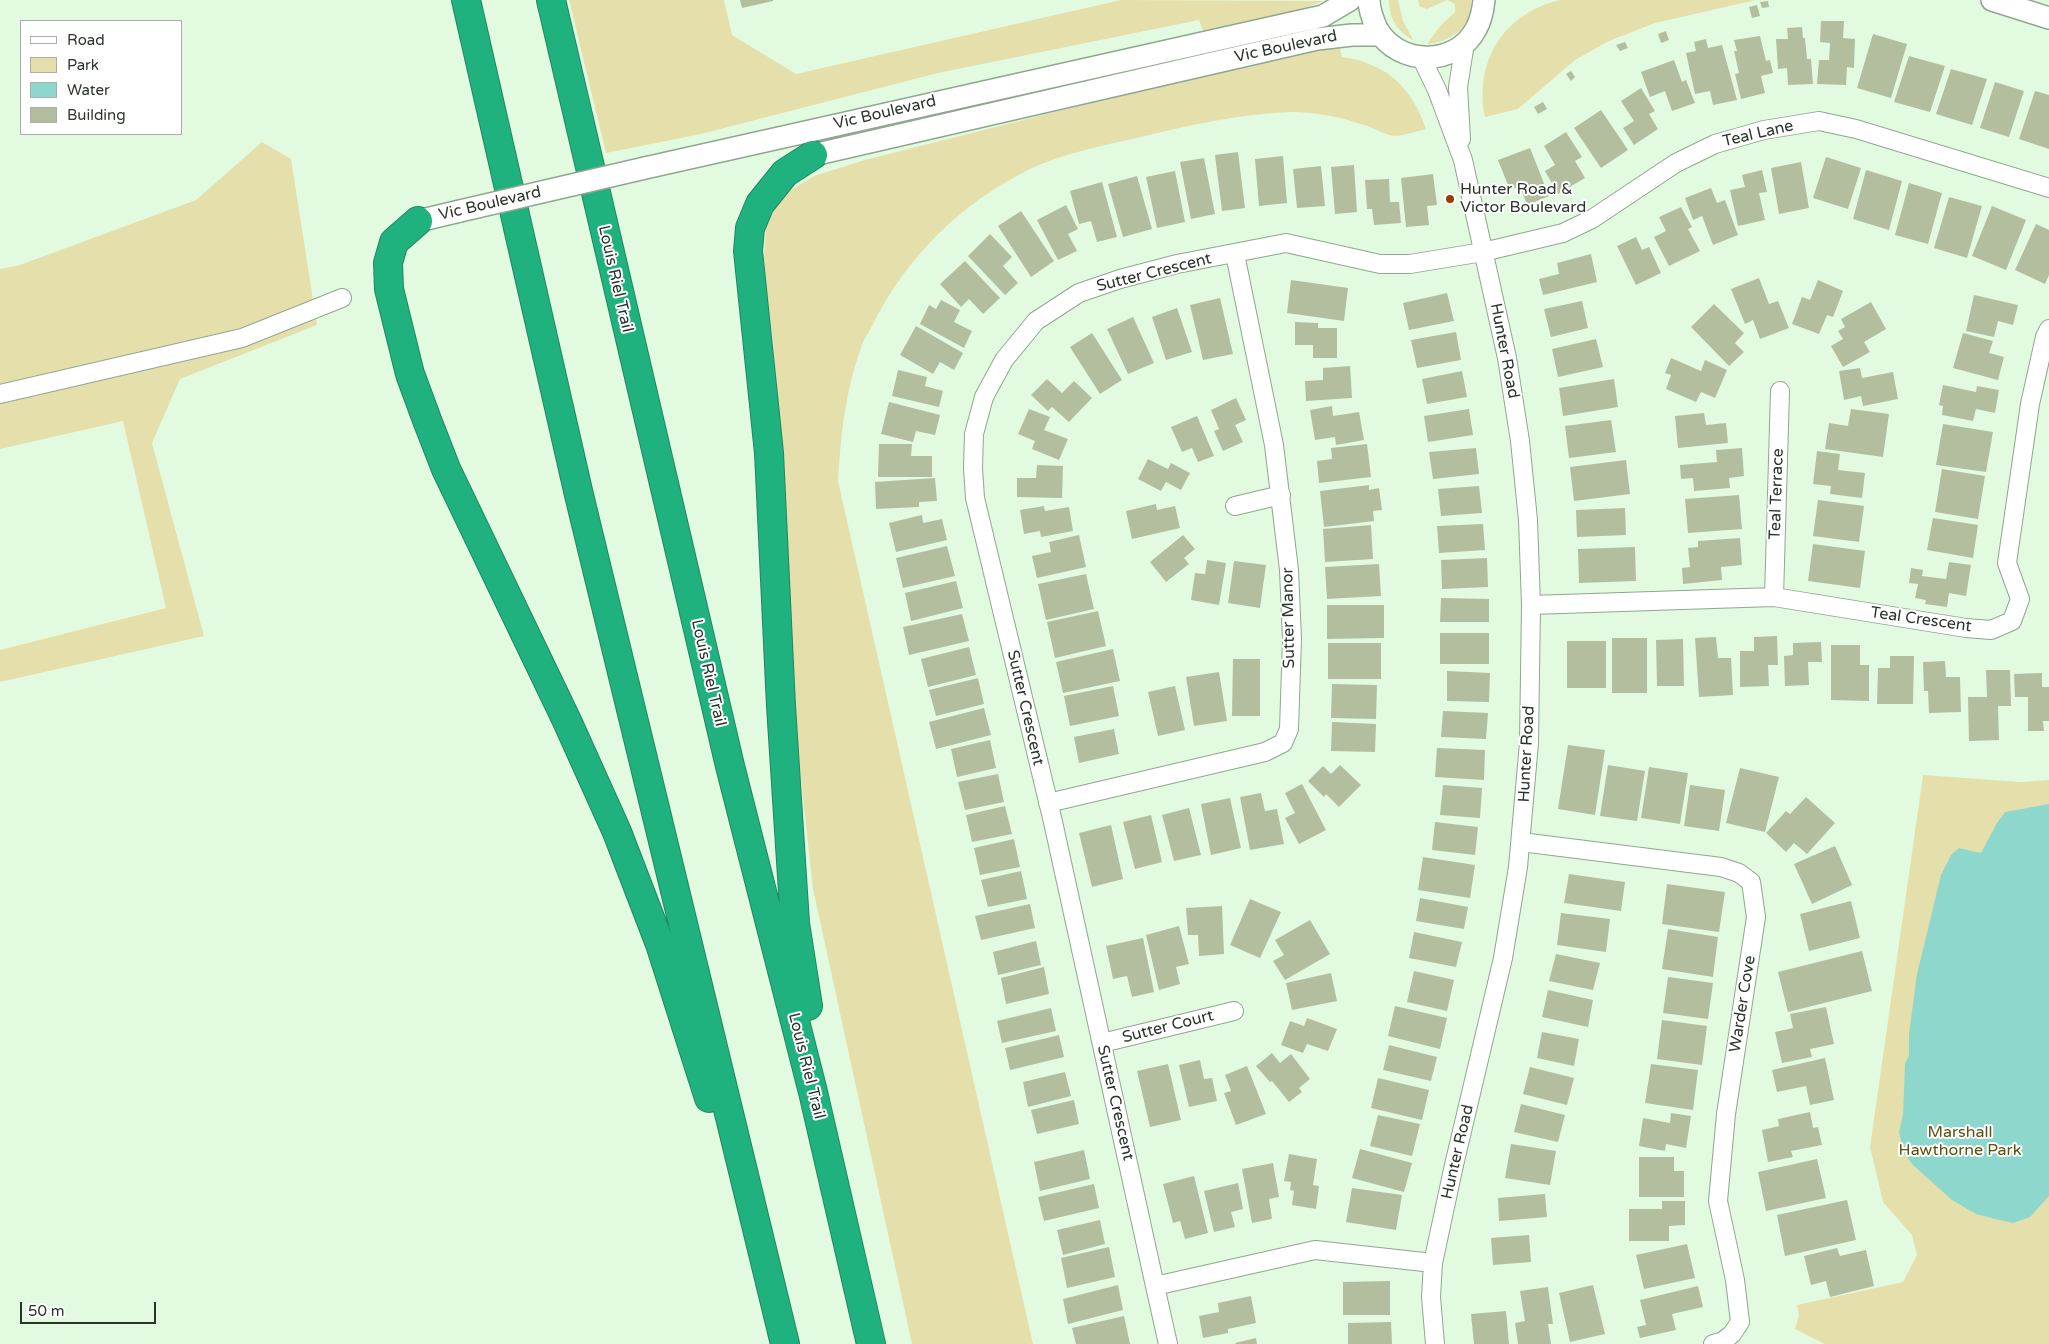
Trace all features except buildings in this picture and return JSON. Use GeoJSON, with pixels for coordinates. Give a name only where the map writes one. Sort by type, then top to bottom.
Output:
{"type":"FeatureCollection","features":[{"type":"Feature","properties":{"kind":"highway"},"geometry":{"type":"LineString","coordinates":[[466,0],[579,496],[782,1333]]}},
{"type":"Feature","properties":{"kind":"highway","name":"Louis Riel Trail"},"geometry":{"type":"LineString","coordinates":[[551,0],[730,766],[813,1092],[871,1344]]}},
{"type":"Feature","properties":{"kind":"highway"},"geometry":{"type":"LineString","coordinates":[[813,155],[785,173],[760,204],[750,228],[748,251],[769,453],[781,706],[795,923],[815,1056],[813,1092]]}},
{"type":"Feature","properties":{"kind":"highway"},"geometry":{"type":"LineString","coordinates":[[418,221],[394,242],[388,263],[389,289],[410,374],[446,469],[567,721],[617,832],[660,944],[782,1333]]}},
{"type":"Feature","properties":{"kind":"street","name":"Vic Boulevard"},"geometry":{"type":"LineString","coordinates":[[418,221],[1322,16],[1350,0]]}},
{"type":"Feature","properties":{"kind":"street"},"geometry":{"type":"LineString","coordinates":[[1369,0],[1372,20],[1381,35],[1392,46],[1406,54],[1421,57],[1437,57],[1452,52],[1465,43],[1476,31],[1482,16],[1485,0]]}},
{"type":"Feature","properties":{"kind":"street"},"geometry":{"type":"LineString","coordinates":[[1992,0],[2049,18]]}},
{"type":"Feature","properties":{"kind":"street","name":"Vic Boulevard"},"geometry":{"type":"LineString","coordinates":[[813,155],[1317,39],[1352,35],[1381,35]]}},
{"type":"Feature","properties":{"kind":"street","name":"Hunter Road"},"geometry":{"type":"LineString","coordinates":[[1463,160],[1458,87],[1465,43]]}},
{"type":"Feature","properties":{"kind":"street","name":"Hunter Road"},"geometry":{"type":"LineString","coordinates":[[1421,57],[1437,90],[1463,160],[1507,358],[1520,441],[1528,520],[1531,605],[1529,743],[1521,842],[1504,958],[1454,1165],[1433,1263],[1431,1297],[1435,1344]]}},
{"type":"Feature","properties":{"kind":"street","name":"Teal Lane"},"geometry":{"type":"LineString","coordinates":[[1483,252],[1563,233],[1592,219],[1676,162],[1715,144],[1764,130],[1819,121],[1856,129],[2049,188]]}},
{"type":"Feature","properties":{"kind":"street","name":"Sutter Crescent"},"geometry":{"type":"LineString","coordinates":[[1168,1344],[1048,803],[975,498],[973,468],[974,434],[984,397],[1004,360],[1036,321],[1079,293],[1120,279],[1177,264],[1286,243],[1380,264],[1410,264],[1483,252]]}},
{"type":"Feature","properties":{"kind":"street","name":"Sutter Manor"},"geometry":{"type":"LineString","coordinates":[[1048,803],[1265,752],[1283,743],[1289,729],[1292,639],[1289,570],[1281,495],[1274,445],[1235,254]]}},
{"type":"Feature","properties":{"kind":"street"},"geometry":{"type":"LineString","coordinates":[[0,394],[242,338],[342,298]]}},
{"type":"Feature","properties":{"kind":"street","name":"Teal Crescent"},"geometry":{"type":"LineString","coordinates":[[1531,605],[1774,597],[1966,628],[1991,630],[2012,620],[2020,599],[2007,563],[2030,404],[2045,337],[2049,329]]}},
{"type":"Feature","properties":{"kind":"street","name":"Teal Terrace"},"geometry":{"type":"LineString","coordinates":[[1774,597],[1780,391]]}},
{"type":"Feature","properties":{"kind":"street"},"geometry":{"type":"LineString","coordinates":[[1234,506],[1281,495]]}},
{"type":"Feature","properties":{"kind":"street","name":"Warder Cove"},"geometry":{"type":"LineString","coordinates":[[1521,842],[1721,867],[1739,873],[1751,882],[1756,917],[1726,1114],[1718,1201],[1735,1280],[1740,1322],[1732,1334],[1723,1341],[1713,1344]]}},
{"type":"Feature","properties":{"kind":"street","name":"Sutter Court"},"geometry":{"type":"LineString","coordinates":[[1102,1044],[1234,1011]]}},
{"type":"Feature","properties":{"kind":"street"},"geometry":{"type":"LineString","coordinates":[[1155,1286],[1315,1250],[1433,1263]]}},
{"type":"Feature","properties":{"kind":"green space"},"geometry":{"type":"Polygon","coordinates":[[[569,0],[724,0],[732,35],[796,74],[1121,0],[1324,1],[1302,9],[1203,31],[1199,20],[938,73],[701,134],[606,153],[569,0]]]}},
{"type":"Feature","properties":{"kind":"green space"},"geometry":{"type":"Polygon","coordinates":[[[1389,0],[1398,0],[1403,21],[1414,41],[1399,29],[1393,19],[1389,0]]]}},
{"type":"Feature","properties":{"kind":"green space"},"geometry":{"type":"Polygon","coordinates":[[[1418,0],[1447,0],[1427,9],[1419,6],[1418,0]]]}},
{"type":"Feature","properties":{"kind":"green space"},"geometry":{"type":"Polygon","coordinates":[[[1447,0],[1471,0],[1471,10],[1468,18],[1459,31],[1452,36],[1436,43],[1427,44],[1441,25],[1455,12],[1455,4],[1447,0]]]}},
{"type":"Feature","properties":{"kind":"green space"},"geometry":{"type":"Polygon","coordinates":[[[1560,0],[1756,0],[1655,23],[1609,41],[1575,60],[1518,109],[1485,117],[1484,77],[1489,59],[1497,42],[1523,16],[1540,6],[1560,0]]]}},
{"type":"Feature","properties":{"kind":"green space"},"geometry":{"type":"Polygon","coordinates":[[[1335,41],[1340,48],[1342,57],[1358,60],[1384,71],[1405,89],[1420,114],[1426,129],[1394,136],[1368,126],[1328,115],[1300,112],[1271,113],[1178,128],[1054,159],[1002,184],[980,199],[939,234],[904,274],[889,296],[864,341],[856,365],[845,414],[838,481],[1033,1344],[912,1344],[813,889],[790,680],[783,499],[773,339],[764,259],[766,226],[781,196],[814,176],[865,160],[1335,41]]]}},
{"type":"Feature","properties":{"kind":"green space"},"geometry":{"type":"Polygon","coordinates":[[[262,142],[291,159],[317,325],[180,379],[152,443],[204,636],[0,682],[0,650],[166,608],[123,421],[0,449],[0,269],[20,265],[196,200],[262,142]]]}},
{"type":"Feature","properties":{"kind":"green space","name":"Marshall Hawthorne Park"},"geometry":{"type":"Polygon","coordinates":[[[1923,775],[2021,782],[2049,780],[2049,1344],[1825,1344],[1795,1329],[1799,1315],[1797,1305],[1903,1282],[1917,1255],[1912,1235],[1883,1202],[1870,1147],[1923,775]]]}},
{"type":"Feature","properties":{"kind":"water"},"geometry":{"type":"Polygon","coordinates":[[[2049,804],[2049,1196],[2030,1217],[2013,1223],[1976,1214],[1952,1200],[1913,1165],[1904,1153],[1899,1132],[1903,1115],[1905,1064],[1909,1055],[1909,1034],[1917,974],[1941,875],[1951,855],[1959,848],[1981,853],[2005,812],[2049,804]]]}},
{"type":"Feature","properties":{"kind":"place","name":"Hunter Road & Victor Boulevard"},"geometry":{"type":"Point","coordinates":[1450,199]}}]}
